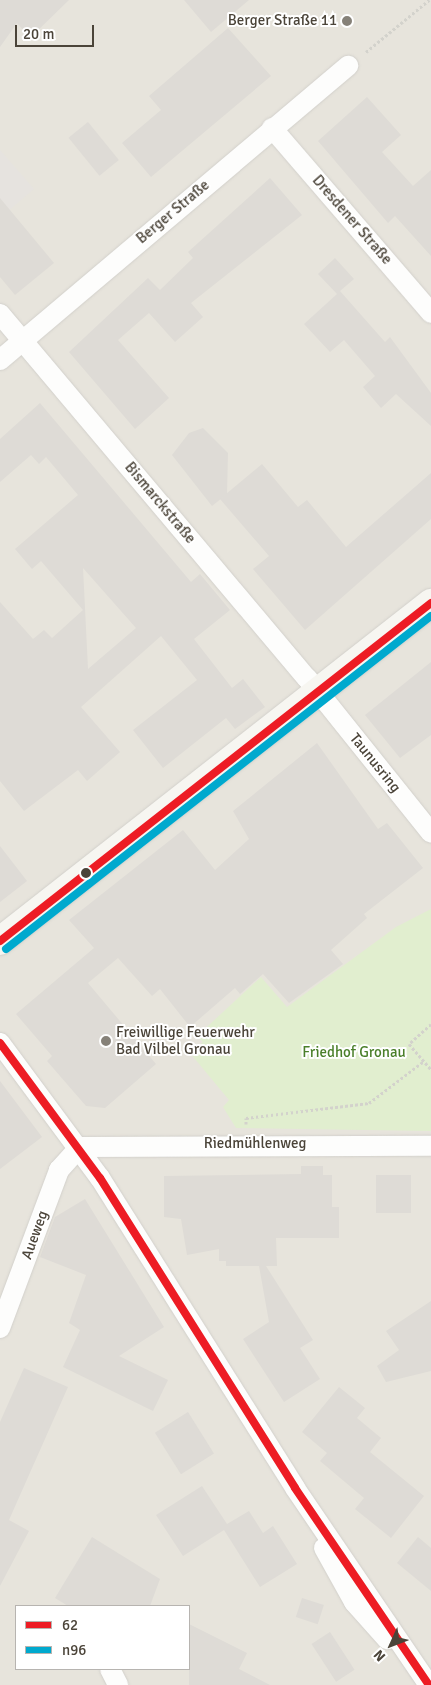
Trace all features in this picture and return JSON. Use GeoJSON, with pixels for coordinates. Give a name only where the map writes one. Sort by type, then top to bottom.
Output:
{"type":"FeatureCollection","features":[{"type":"Feature","properties":{"kind":"street","name":"Berger Straße"},"geometry":{"type":"LineString","coordinates":[[0,360],[272,128],[348,66]]}},
{"type":"Feature","properties":{"kind":"street","name":"Dresdener Straße"},"geometry":{"type":"LineString","coordinates":[[272,128],[431,313]]}},
{"type":"Feature","properties":{"kind":"street","name":"Bismarckstraße"},"geometry":{"type":"LineString","coordinates":[[0,314],[319,693]]}},
{"type":"Feature","properties":{"kind":"street"},"geometry":{"type":"LineString","coordinates":[[0,941],[319,693],[431,603]]}},
{"type":"Feature","properties":{"kind":"street","name":"Taunusring"},"geometry":{"type":"LineString","coordinates":[[319,693],[431,833]]}},
{"type":"Feature","properties":{"kind":"street"},"geometry":{"type":"LineString","coordinates":[[0,1043],[80,1148],[296,1488],[354,1602],[424,1677]]}},
{"type":"Feature","properties":{"kind":"street","name":"Riedmühlenweg"},"geometry":{"type":"LineString","coordinates":[[80,1148],[247,1144],[431,1146]]}},
{"type":"Feature","properties":{"kind":"street","name":"Aueweg"},"geometry":{"type":"LineString","coordinates":[[0,1328],[59,1170],[80,1148]]}},
{"type":"Feature","properties":{"kind":"street"},"geometry":{"type":"LineString","coordinates":[[110,1670],[118,1685]]}},
{"type":"Feature","properties":{"kind":"path"},"geometry":{"type":"LineString","coordinates":[[348,66],[429,0]]}},
{"type":"Feature","properties":{"kind":"path"},"geometry":{"type":"LineString","coordinates":[[431,1024],[409,1044],[431,1069]]}},
{"type":"Feature","properties":{"kind":"path"},"geometry":{"type":"LineString","coordinates":[[247,1144],[246,1118],[369,1103],[424,1061]]}},
{"type":"Feature","properties":{"kind":"shaded area"},"geometry":{"type":"Polygon","coordinates":[[[0,0],[431,0],[431,1685],[0,1685],[0,0]]]}},
{"type":"Feature","properties":{"kind":"shaded area"},"geometry":{"type":"Polygon","coordinates":[[[0,150],[34,189],[0,218],[0,150]]]}},
{"type":"Feature","properties":{"kind":"green space","name":"Friedhof Gronau"},"geometry":{"type":"Polygon","coordinates":[[[431,909],[431,1131],[236,1128],[223,1107],[229,1100],[190,1053],[203,1042],[197,1036],[261,977],[287,1007],[396,927],[431,909]]]}},
{"type":"Feature","properties":{"kind":"building"},"geometry":{"type":"Polygon","coordinates":[[[0,0],[69,0],[30,38],[17,23],[0,47],[0,0]]]}},
{"type":"Feature","properties":{"kind":"building"},"geometry":{"type":"Polygon","coordinates":[[[184,0],[249,0],[211,32],[184,0]]]}},
{"type":"Feature","properties":{"kind":"building"},"geometry":{"type":"Polygon","coordinates":[[[228,28],[271,76],[151,177],[122,143],[161,110],[149,96],[228,28]]]}},
{"type":"Feature","properties":{"kind":"building"},"geometry":{"type":"Polygon","coordinates":[[[367,97],[401,135],[382,152],[413,186],[431,170],[431,256],[395,216],[388,223],[318,141],[367,97]]]}},
{"type":"Feature","properties":{"kind":"building"},"geometry":{"type":"Polygon","coordinates":[[[88,122],[119,160],[99,176],[69,138],[88,122]]]}},
{"type":"Feature","properties":{"kind":"building"},"geometry":{"type":"Polygon","coordinates":[[[270,178],[302,215],[191,303],[203,317],[175,342],[149,313],[118,340],[169,398],[135,429],[69,352],[148,278],[160,290],[193,258],[188,252],[270,178]]]}},
{"type":"Feature","properties":{"kind":"building"},"geometry":{"type":"Polygon","coordinates":[[[0,198],[54,263],[15,295],[0,277],[0,198]]]}},
{"type":"Feature","properties":{"kind":"building"},"geometry":{"type":"Polygon","coordinates":[[[335,258],[354,279],[340,291],[385,342],[390,337],[431,393],[431,426],[396,394],[381,408],[363,387],[375,376],[344,340],[330,352],[304,324],[337,294],[318,274],[335,258]]]}},
{"type":"Feature","properties":{"kind":"building"},"geometry":{"type":"Polygon","coordinates":[[[40,403],[191,582],[200,574],[230,610],[194,639],[232,688],[243,679],[265,707],[235,729],[226,718],[163,768],[133,730],[197,680],[161,636],[81,707],[120,752],[87,781],[78,770],[24,811],[0,781],[0,602],[33,639],[44,630],[52,638],[83,610],[41,561],[32,569],[15,549],[78,495],[46,457],[39,464],[31,455],[0,482],[0,439],[40,403]],[[83,568],[88,669],[136,628],[83,568]]]}},
{"type":"Feature","properties":{"kind":"building"},"geometry":{"type":"Polygon","coordinates":[[[203,428],[228,453],[227,494],[212,506],[172,455],[189,433],[203,428]]]}},
{"type":"Feature","properties":{"kind":"building"},"geometry":{"type":"Polygon","coordinates":[[[262,464],[298,507],[307,500],[346,547],[431,473],[431,519],[305,630],[253,569],[269,556],[220,499],[262,464]]]}},
{"type":"Feature","properties":{"kind":"building"},"geometry":{"type":"Polygon","coordinates":[[[431,662],[431,735],[400,758],[365,715],[431,662]]]}},
{"type":"Feature","properties":{"kind":"building"},"geometry":{"type":"Polygon","coordinates":[[[317,743],[378,829],[387,823],[423,868],[364,914],[367,918],[331,950],[343,964],[289,1003],[263,974],[240,994],[235,988],[190,1027],[160,989],[152,996],[118,958],[88,983],[156,1064],[105,1108],[86,1106],[47,1061],[52,1056],[16,1014],[94,948],[69,920],[183,830],[215,870],[249,839],[233,811],[317,743]]]}},
{"type":"Feature","properties":{"kind":"building"},"geometry":{"type":"Polygon","coordinates":[[[0,846],[27,881],[0,902],[0,846]]]}},
{"type":"Feature","properties":{"kind":"building"},"geometry":{"type":"Polygon","coordinates":[[[0,1081],[42,1137],[0,1169],[0,1081]]]}},
{"type":"Feature","properties":{"kind":"building"},"geometry":{"type":"Polygon","coordinates":[[[301,1166],[323,1166],[323,1175],[332,1175],[332,1207],[339,1207],[339,1238],[276,1238],[277,1266],[266,1266],[313,1340],[300,1348],[320,1379],[284,1402],[243,1339],[269,1322],[259,1266],[226,1266],[226,1261],[219,1261],[219,1249],[187,1255],[181,1219],[164,1217],[164,1176],[301,1174],[301,1166]]]}},
{"type":"Feature","properties":{"kind":"building"},"geometry":{"type":"Polygon","coordinates":[[[376,1175],[411,1175],[411,1213],[376,1213],[376,1175]]]}},
{"type":"Feature","properties":{"kind":"building"},"geometry":{"type":"Polygon","coordinates":[[[85,1199],[164,1327],[119,1356],[168,1380],[153,1411],[63,1367],[80,1330],[69,1323],[86,1275],[40,1257],[55,1217],[85,1199]]]}},
{"type":"Feature","properties":{"kind":"building"},"geometry":{"type":"Polygon","coordinates":[[[431,1301],[431,1371],[386,1382],[377,1366],[399,1350],[386,1331],[431,1301]]]}},
{"type":"Feature","properties":{"kind":"building"},"geometry":{"type":"Polygon","coordinates":[[[24,1368],[68,1387],[9,1520],[29,1531],[0,1586],[0,1422],[24,1368]]]}},
{"type":"Feature","properties":{"kind":"building"},"geometry":{"type":"Polygon","coordinates":[[[339,1387],[365,1408],[357,1418],[381,1438],[370,1452],[424,1496],[391,1538],[355,1509],[364,1498],[320,1461],[327,1453],[302,1432],[339,1387]]]}},
{"type":"Feature","properties":{"kind":"building"},"geometry":{"type":"Polygon","coordinates":[[[188,1412],[214,1454],[181,1474],[155,1433],[188,1412]]]}},
{"type":"Feature","properties":{"kind":"building"},"geometry":{"type":"Polygon","coordinates":[[[202,1486],[227,1524],[249,1511],[263,1533],[273,1526],[297,1564],[260,1587],[224,1530],[183,1556],[156,1515],[202,1486]]]}},
{"type":"Feature","properties":{"kind":"building"},"geometry":{"type":"Polygon","coordinates":[[[92,1537],[160,1579],[150,1605],[66,1605],[55,1598],[92,1537]]]}},
{"type":"Feature","properties":{"kind":"building"},"geometry":{"type":"Polygon","coordinates":[[[418,1537],[431,1548],[431,1591],[397,1563],[418,1537]]]}},
{"type":"Feature","properties":{"kind":"building"},"geometry":{"type":"Polygon","coordinates":[[[302,1598],[324,1605],[318,1624],[296,1617],[302,1598]]]}},
{"type":"Feature","properties":{"kind":"building"},"geometry":{"type":"Polygon","coordinates":[[[190,1624],[247,1653],[239,1669],[270,1685],[189,1685],[190,1624]]]}},
{"type":"Feature","properties":{"kind":"building"},"geometry":{"type":"Polygon","coordinates":[[[330,1632],[355,1670],[336,1682],[312,1644],[330,1632]]]}},
{"type":"Feature","properties":{"kind":"transit line","name":"62"},"geometry":{"type":"LineString","coordinates":[[0,941],[431,603]]}},
{"type":"Feature","properties":{"kind":"transit line","name":"n96"},"geometry":{"type":"LineString","coordinates":[[6,949],[431,616]]}},
{"type":"Feature","properties":{"kind":"transit line","name":"62"},"geometry":{"type":"LineString","coordinates":[[0,1043],[100,1178],[295,1488],[429,1685]]}},
{"type":"Feature","properties":{"kind":"place","name":"Berger Straße 11"},"geometry":{"type":"Point","coordinates":[347,21]}},
{"type":"Feature","properties":{"kind":"place","name":"Freiwillige Feuerwehr Bad Vilbel Gronau"},"geometry":{"type":"Point","coordinates":[106,1041]}}]}
